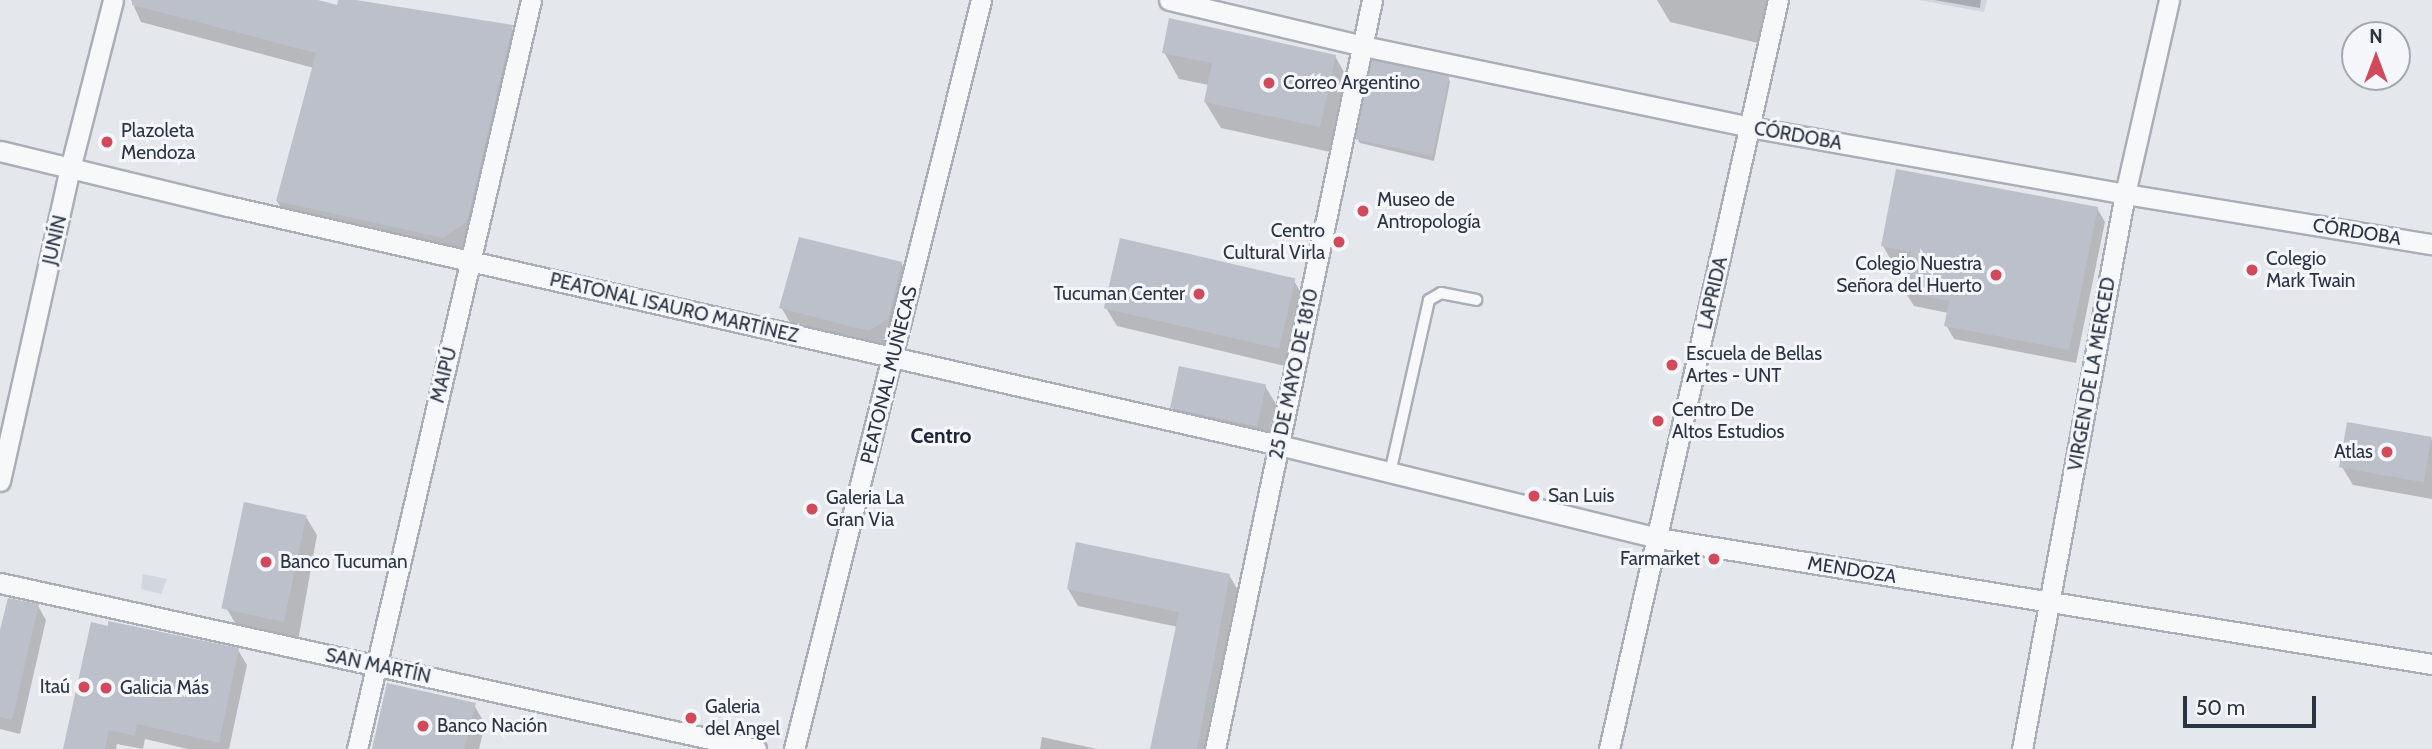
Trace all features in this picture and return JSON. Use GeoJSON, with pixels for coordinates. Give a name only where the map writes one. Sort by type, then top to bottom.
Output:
{"type":"FeatureCollection","features":[{"type":"Feature","properties":{"kind":"street","name":"JUNÍN"},"geometry":{"type":"LineString","coordinates":[[0,481],[70,169],[113,0]]}},
{"type":"Feature","properties":{"kind":"street","name":"MAIPÚ"},"geometry":{"type":"LineString","coordinates":[[357,749],[531,0]]}},
{"type":"Feature","properties":{"kind":"street","name":"PEATONAL MUÑECAS"},"geometry":{"type":"LineString","coordinates":[[794,749],[894,358],[981,0]]}},
{"type":"Feature","properties":{"kind":"street","name":"CÓRDOBA"},"geometry":{"type":"LineString","coordinates":[[1169,0],[1363,46],[1750,127],[2125,194],[2432,244]]}},
{"type":"Feature","properties":{"kind":"street","name":"25 DE MAYO DE 1810"},"geometry":{"type":"LineString","coordinates":[[1215,749],[1372,0]]}},
{"type":"Feature","properties":{"kind":"street","name":"LAPRIDA"},"geometry":{"type":"LineString","coordinates":[[1609,749],[1778,0]]}},
{"type":"Feature","properties":{"kind":"street","name":"VIRGEN DE LA MERCED"},"geometry":{"type":"LineString","coordinates":[[2022,749],[2125,194],[2169,0]]}},
{"type":"Feature","properties":{"kind":"street"},"geometry":{"type":"LineString","coordinates":[[0,151],[70,169]]}},
{"type":"Feature","properties":{"kind":"street","name":"PEATONAL ISAURO MARTÍNEZ"},"geometry":{"type":"LineString","coordinates":[[70,169],[1279,445]]}},
{"type":"Feature","properties":{"kind":"street","name":"MENDOZA"},"geometry":{"type":"LineString","coordinates":[[1279,445],[1658,538],[2432,664]]}},
{"type":"Feature","properties":{"kind":"street","name":"SAN MARTÍN"},"geometry":{"type":"LineString","coordinates":[[0,583],[756,749]]}},
{"type":"Feature","properties":{"kind":"lane"},"geometry":{"type":"LineString","coordinates":[[1390,473],[1429,300],[1441,293],[1476,300]]}},
{"type":"Feature","properties":{"kind":"shaded area"},"geometry":{"type":"Polygon","coordinates":[[[1918,0],[1987,0],[1984,12],[1918,0]]]}},
{"type":"Feature","properties":{"kind":"shaded area"},"geometry":{"type":"Polygon","coordinates":[[[143,574],[167,579],[161,594],[141,589],[143,574]]]}},
{"type":"Feature","properties":{"kind":"building"},"geometry":{"type":"Polygon","coordinates":[[[132,0],[318,0],[337,5],[338,0],[356,0],[513,25],[467,222],[443,238],[276,201],[316,53],[132,5],[132,0]]]}},
{"type":"Feature","properties":{"kind":"building","name":"Correo Argentino"},"geometry":{"type":"Polygon","coordinates":[[[1169,18],[1336,55],[1320,127],[1204,102],[1212,63],[1162,53],[1169,18]]]}},
{"type":"Feature","properties":{"kind":"building"},"geometry":{"type":"Polygon","coordinates":[[[1372,60],[1449,76],[1432,156],[1355,139],[1372,60]]]}},
{"type":"Feature","properties":{"kind":"building","name":"Colegio Nuestra Señora del Huerto"},"geometry":{"type":"Polygon","coordinates":[[[1896,169],[2098,207],[2069,350],[1944,326],[1949,301],[1904,292],[1911,252],[1881,246],[1896,169]]]}},
{"type":"Feature","properties":{"kind":"building"},"geometry":{"type":"Polygon","coordinates":[[[799,237],[902,262],[888,319],[869,331],[779,308],[799,237]]]}},
{"type":"Feature","properties":{"kind":"building","name":"Tucuman Center"},"geometry":{"type":"Polygon","coordinates":[[[1120,238],[1295,278],[1279,349],[1104,308],[1120,238]]]}},
{"type":"Feature","properties":{"kind":"building"},"geometry":{"type":"Polygon","coordinates":[[[1179,366],[1266,385],[1257,427],[1170,408],[1179,366]]]}},
{"type":"Feature","properties":{"kind":"building","name":"Atlas"},"geometry":{"type":"Polygon","coordinates":[[[2347,422],[2432,437],[2424,482],[2339,467],[2347,422]]]}},
{"type":"Feature","properties":{"kind":"building","name":"Banco Tucuman"},"geometry":{"type":"Polygon","coordinates":[[[244,502],[307,515],[284,622],[221,609],[244,502]]]}},
{"type":"Feature","properties":{"kind":"building"},"geometry":{"type":"Polygon","coordinates":[[[1076,542],[1230,574],[1197,749],[1150,749],[1179,612],[1067,589],[1076,542]]]}},
{"type":"Feature","properties":{"kind":"building"},"geometry":{"type":"Polygon","coordinates":[[[8,598],[39,604],[12,720],[0,717],[0,630],[8,598]]]}},
{"type":"Feature","properties":{"kind":"building"},"geometry":{"type":"Polygon","coordinates":[[[108,621],[239,648],[219,743],[137,724],[135,736],[109,730],[105,749],[63,749],[91,622],[108,626],[108,621]]]}},
{"type":"Feature","properties":{"kind":"building","name":"Banco Nación"},"geometry":{"type":"Polygon","coordinates":[[[387,683],[476,703],[464,749],[372,749],[387,683]]]}},
{"type":"Feature","properties":{"kind":"place","name":"Correo Argentino"},"geometry":{"type":"Point","coordinates":[1269,83]}},
{"type":"Feature","properties":{"kind":"place","name":"Plazoleta Mendoza"},"geometry":{"type":"Point","coordinates":[107,142]}},
{"type":"Feature","properties":{"kind":"place","name":"Museo de Antropología"},"geometry":{"type":"Point","coordinates":[1363,211]}},
{"type":"Feature","properties":{"kind":"place","name":"Centro Cultural Virla"},"geometry":{"type":"Point","coordinates":[1339,242]}},
{"type":"Feature","properties":{"kind":"place","name":"Colegio Mark Twain"},"geometry":{"type":"Point","coordinates":[2252,270]}},
{"type":"Feature","properties":{"kind":"place","name":"Colegio Nuestra Señora del Huerto"},"geometry":{"type":"Point","coordinates":[1996,275]}},
{"type":"Feature","properties":{"kind":"place","name":"Tucuman Center"},"geometry":{"type":"Point","coordinates":[1199,294]}},
{"type":"Feature","properties":{"kind":"place","name":"Escuela de Bellas Artes - UNT"},"geometry":{"type":"Point","coordinates":[1672,365]}},
{"type":"Feature","properties":{"kind":"place","name":"Centro De Altos Estudios"},"geometry":{"type":"Point","coordinates":[1658,421]}},
{"type":"Feature","properties":{"kind":"place","name":"Atlas"},"geometry":{"type":"Point","coordinates":[2387,452]}},
{"type":"Feature","properties":{"kind":"place","name":"San Luis"},"geometry":{"type":"Point","coordinates":[1534,496]}},
{"type":"Feature","properties":{"kind":"place","name":"Galeria La Gran Via"},"geometry":{"type":"Point","coordinates":[812,509]}},
{"type":"Feature","properties":{"kind":"place","name":"Farmarket"},"geometry":{"type":"Point","coordinates":[1714,559]}},
{"type":"Feature","properties":{"kind":"place","name":"Banco Tucuman"},"geometry":{"type":"Point","coordinates":[266,562]}},
{"type":"Feature","properties":{"kind":"place","name":"Itaú"},"geometry":{"type":"Point","coordinates":[84,687]}},
{"type":"Feature","properties":{"kind":"place","name":"Galicia Más"},"geometry":{"type":"Point","coordinates":[106,688]}},
{"type":"Feature","properties":{"kind":"place","name":"Galeria del Angel"},"geometry":{"type":"Point","coordinates":[691,718]}},
{"type":"Feature","properties":{"kind":"place","name":"Banco Nación"},"geometry":{"type":"Point","coordinates":[423,726]}},
{"type":"Feature","properties":{"kind":"district","name":"Centro"},"geometry":{"type":"Point","coordinates":[941,436]}}]}
